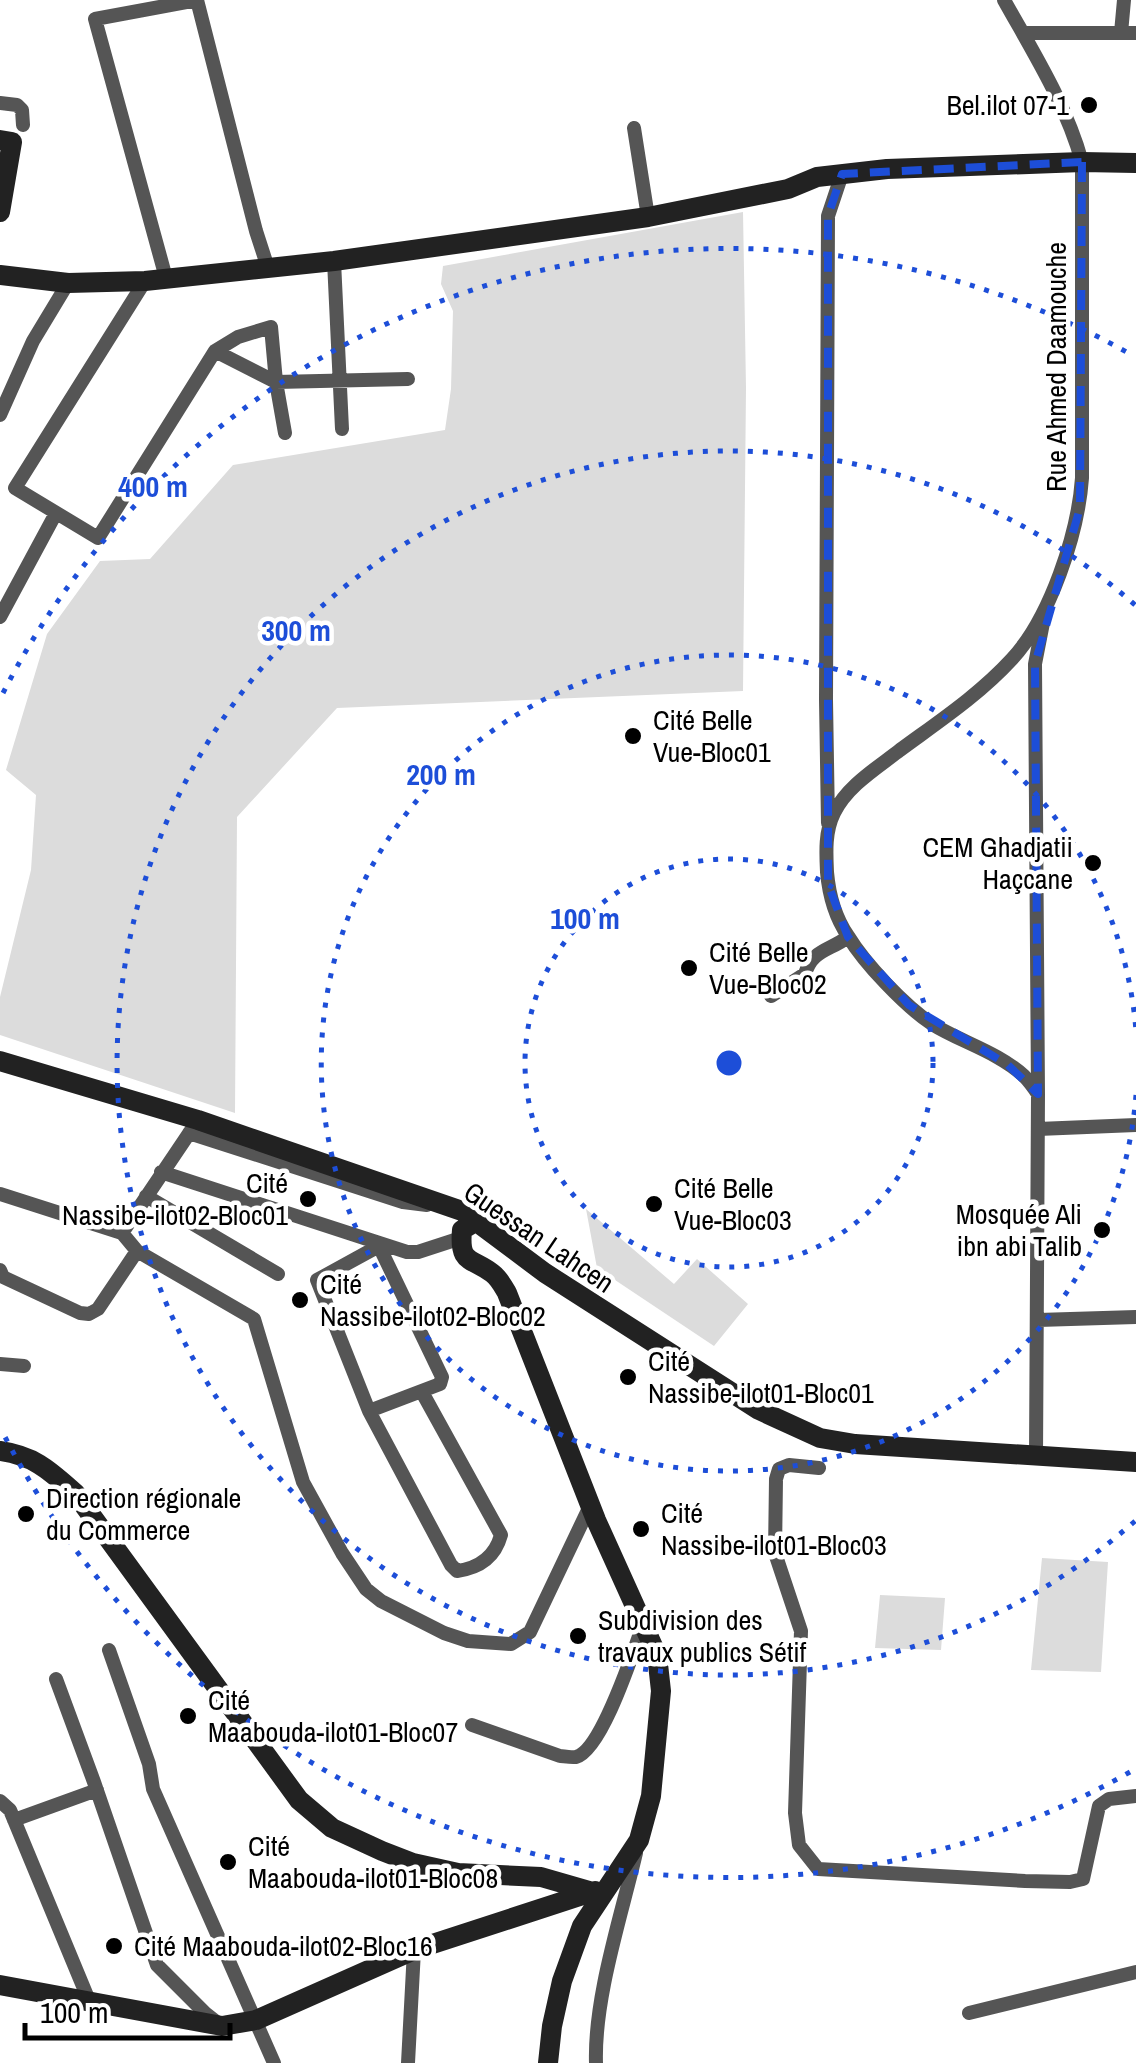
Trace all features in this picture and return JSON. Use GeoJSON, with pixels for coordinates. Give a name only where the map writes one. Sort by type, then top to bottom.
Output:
{"type":"FeatureCollection","features":[{"type":"Feature","properties":{"kind":"street"},"geometry":{"type":"LineString","coordinates":[[166,278],[95,19],[197,0],[268,268]]}},
{"type":"Feature","properties":{"kind":"street"},"geometry":{"type":"LineString","coordinates":[[1004,0],[1074,134],[1082,162]]}},
{"type":"Feature","properties":{"kind":"street"},"geometry":{"type":"LineString","coordinates":[[1023,33],[1129,33],[1124,0]]}},
{"type":"Feature","properties":{"kind":"street"},"geometry":{"type":"LineString","coordinates":[[0,103],[17,105],[22,110],[23,125]]}},
{"type":"Feature","properties":{"kind":"street"},"geometry":{"type":"LineString","coordinates":[[634,128],[648,217]]}},
{"type":"Feature","properties":{"kind":"street"},"geometry":{"type":"LineString","coordinates":[[0,140],[12,142],[0,212]]}},
{"type":"Feature","properties":{"kind":"street","name":"Rue Ahmed Daamouche"},"geometry":{"type":"LineString","coordinates":[[828,829],[836,809],[854,788],[978,692],[1011,660],[1046,608],[1080,508],[1082,162]]}},
{"type":"Feature","properties":{"kind":"street"},"geometry":{"type":"LineString","coordinates":[[0,275],[68,283],[145,281],[334,261],[648,217],[842,174],[887,169],[1136,163]]}},
{"type":"Feature","properties":{"kind":"street"},"geometry":{"type":"LineString","coordinates":[[842,174],[828,216],[828,884],[834,909],[869,964],[930,1023],[1008,1065],[1024,1076],[1038,1094]]}},
{"type":"Feature","properties":{"kind":"street"},"geometry":{"type":"LineString","coordinates":[[334,261],[342,430]]}},
{"type":"Feature","properties":{"kind":"street"},"geometry":{"type":"LineString","coordinates":[[145,281],[15,488],[98,538],[216,351],[238,337],[271,328],[285,433]]}},
{"type":"Feature","properties":{"kind":"street"},"geometry":{"type":"LineString","coordinates":[[0,415],[3,398],[68,283]]}},
{"type":"Feature","properties":{"kind":"street"},"geometry":{"type":"LineString","coordinates":[[216,351],[276,382],[408,379]]}},
{"type":"Feature","properties":{"kind":"street"},"geometry":{"type":"LineString","coordinates":[[0,617],[56,513]]}},
{"type":"Feature","properties":{"kind":"street"},"geometry":{"type":"LineString","coordinates":[[1036,1456],[1035,664],[1046,608]]}},
{"type":"Feature","properties":{"kind":"street"},"geometry":{"type":"LineString","coordinates":[[771,996],[805,974],[814,954],[832,948],[848,936]]}},
{"type":"Feature","properties":{"kind":"street","name":"Guessan Lahcen"},"geometry":{"type":"LineString","coordinates":[[0,1061],[462,1212],[468,1230],[492,1232],[545,1274],[759,1410],[820,1438],[856,1444],[1136,1462]]}},
{"type":"Feature","properties":{"kind":"street"},"geometry":{"type":"LineString","coordinates":[[1038,1129],[1136,1125]]}},
{"type":"Feature","properties":{"kind":"street"},"geometry":{"type":"LineString","coordinates":[[122,1233],[193,1126]]}},
{"type":"Feature","properties":{"kind":"street"},"geometry":{"type":"LineString","coordinates":[[161,1172],[407,1252],[418,1252],[468,1230]]}},
{"type":"Feature","properties":{"kind":"street"},"geometry":{"type":"LineString","coordinates":[[0,1194],[122,1233],[137,1251],[254,1319],[303,1482],[342,1553],[366,1589],[380,1601],[468,1642],[511,1644],[530,1632],[590,1506]]}},
{"type":"Feature","properties":{"kind":"street"},"geometry":{"type":"LineString","coordinates":[[146,1196],[278,1274]]}},
{"type":"Feature","properties":{"kind":"street"},"geometry":{"type":"LineString","coordinates":[[468,1230],[460,1248],[468,1260],[496,1276],[507,1293],[590,1506],[657,1656],[661,1691],[651,1796],[603,1992],[595,2040],[596,2063]]}},
{"type":"Feature","properties":{"kind":"street"},"geometry":{"type":"LineString","coordinates":[[369,1411],[440,1384],[442,1378],[381,1245]]}},
{"type":"Feature","properties":{"kind":"street"},"geometry":{"type":"LineString","coordinates":[[381,1245],[317,1280],[369,1411],[451,1564],[457,1571],[467,1570],[490,1557],[500,1535],[422,1392]]}},
{"type":"Feature","properties":{"kind":"street"},"geometry":{"type":"LineString","coordinates":[[1,1275],[89,1314],[98,1310],[137,1251]]}},
{"type":"Feature","properties":{"kind":"street"},"geometry":{"type":"LineString","coordinates":[[1038,1320],[1136,1318]]}},
{"type":"Feature","properties":{"kind":"street"},"geometry":{"type":"LineString","coordinates":[[3,1361],[24,1366]]}},
{"type":"Feature","properties":{"kind":"street"},"geometry":{"type":"LineString","coordinates":[[0,1451],[39,1462],[75,1493],[299,1800],[332,1828],[413,1863],[458,1873],[541,1877],[601,1888]]}},
{"type":"Feature","properties":{"kind":"street"},"geometry":{"type":"LineString","coordinates":[[819,1468],[789,1465],[780,1469],[776,1479],[775,1554],[801,1630],[795,1814],[800,1845],[818,1869],[1070,1882],[1083,1879],[1099,1806],[1109,1799],[1136,1796]]}},
{"type":"Feature","properties":{"kind":"street"},"geometry":{"type":"LineString","coordinates":[[472,1725],[575,1758],[586,1751],[604,1728],[643,1625]]}},
{"type":"Feature","properties":{"kind":"street"},"geometry":{"type":"LineString","coordinates":[[109,1650],[149,1764],[153,1789],[274,2063]]}},
{"type":"Feature","properties":{"kind":"street"},"geometry":{"type":"LineString","coordinates":[[56,1678],[157,1966],[222,2026]]}},
{"type":"Feature","properties":{"kind":"street"},"geometry":{"type":"LineString","coordinates":[[14,1820],[97,1790]]}},
{"type":"Feature","properties":{"kind":"street"},"geometry":{"type":"LineString","coordinates":[[0,1801],[10,1810],[90,2003]]}},
{"type":"Feature","properties":{"kind":"street"},"geometry":{"type":"LineString","coordinates":[[548,2063],[562,1981],[582,1926],[601,1888],[639,1840]]}},
{"type":"Feature","properties":{"kind":"street"},"geometry":{"type":"LineString","coordinates":[[0,1985],[222,2026],[256,2020],[414,1950],[601,1888]]}},
{"type":"Feature","properties":{"kind":"street"},"geometry":{"type":"LineString","coordinates":[[408,2063],[414,1950]]}},
{"type":"Feature","properties":{"kind":"street"},"geometry":{"type":"LineString","coordinates":[[969,2013],[1136,1972]]}},
{"type":"Feature","properties":{"kind":"highlighted area"},"geometry":{"type":"Polygon","coordinates":[[[1082,162],[1080,508],[1035,664],[1038,1094],[1008,1065],[909,1005],[848,937],[828,884],[828,216],[842,174],[1082,162]]]}},
{"type":"Feature","properties":{"kind":"shaded area"},"geometry":{"type":"Polygon","coordinates":[[[743,212],[743,691],[337,708],[237,817],[235,1113],[0,1035],[0,997],[31,870],[36,795],[6,770],[47,634],[100,561],[150,559],[233,465],[445,430],[451,389],[453,311],[441,284],[443,266],[743,212]]]}},
{"type":"Feature","properties":{"kind":"shaded area"},"geometry":{"type":"Polygon","coordinates":[[[586,1209],[674,1284],[697,1259],[748,1304],[714,1346],[597,1268],[586,1209]]]}},
{"type":"Feature","properties":{"kind":"shaded area"},"geometry":{"type":"Polygon","coordinates":[[[1042,1558],[1108,1562],[1101,1672],[1031,1670],[1042,1558]]]}},
{"type":"Feature","properties":{"kind":"shaded area"},"geometry":{"type":"Polygon","coordinates":[[[880,1595],[945,1598],[941,1650],[875,1648],[880,1595]]]}},
{"type":"Feature","properties":{"kind":"place","name":"Bel.ilot 07-1"},"geometry":{"type":"Point","coordinates":[1089,105]}},
{"type":"Feature","properties":{"kind":"place","name":"Cité Belle Vue-Bloc01"},"geometry":{"type":"Point","coordinates":[633,736]}},
{"type":"Feature","properties":{"kind":"place","name":"CEM Ghadjatii Haçcane"},"geometry":{"type":"Point","coordinates":[1093,863]}},
{"type":"Feature","properties":{"kind":"place","name":"Cité Belle Vue-Bloc02"},"geometry":{"type":"Point","coordinates":[689,968]}},
{"type":"Feature","properties":{"kind":"place","name":"Cité Nassibe-ilot02-Bloc01"},"geometry":{"type":"Point","coordinates":[308,1199]}},
{"type":"Feature","properties":{"kind":"place","name":"Cité Belle Vue-Bloc03"},"geometry":{"type":"Point","coordinates":[654,1204]}},
{"type":"Feature","properties":{"kind":"place","name":"Mosquée Ali ibn abi Talib"},"geometry":{"type":"Point","coordinates":[1102,1230]}},
{"type":"Feature","properties":{"kind":"place","name":"Cité Nassibe-ilot02-Bloc02"},"geometry":{"type":"Point","coordinates":[300,1300]}},
{"type":"Feature","properties":{"kind":"place","name":"Cité Nassibe-ilot01-Bloc01"},"geometry":{"type":"Point","coordinates":[628,1377]}},
{"type":"Feature","properties":{"kind":"place","name":"Direction régionale du Commerce"},"geometry":{"type":"Point","coordinates":[26,1514]}},
{"type":"Feature","properties":{"kind":"place","name":"Cité Nassibe-ilot01-Bloc03"},"geometry":{"type":"Point","coordinates":[641,1529]}},
{"type":"Feature","properties":{"kind":"place","name":"Subdivision des travaux publics Sétif"},"geometry":{"type":"Point","coordinates":[578,1636]}},
{"type":"Feature","properties":{"kind":"place","name":"Cité Maabouda-ilot01-Bloc07"},"geometry":{"type":"Point","coordinates":[188,1716]}},
{"type":"Feature","properties":{"kind":"place","name":"Cité Maabouda-ilot01-Bloc08"},"geometry":{"type":"Point","coordinates":[228,1862]}},
{"type":"Feature","properties":{"kind":"place","name":"Cité Maabouda-ilot02-Bloc16"},"geometry":{"type":"Point","coordinates":[114,1946]}}]}
